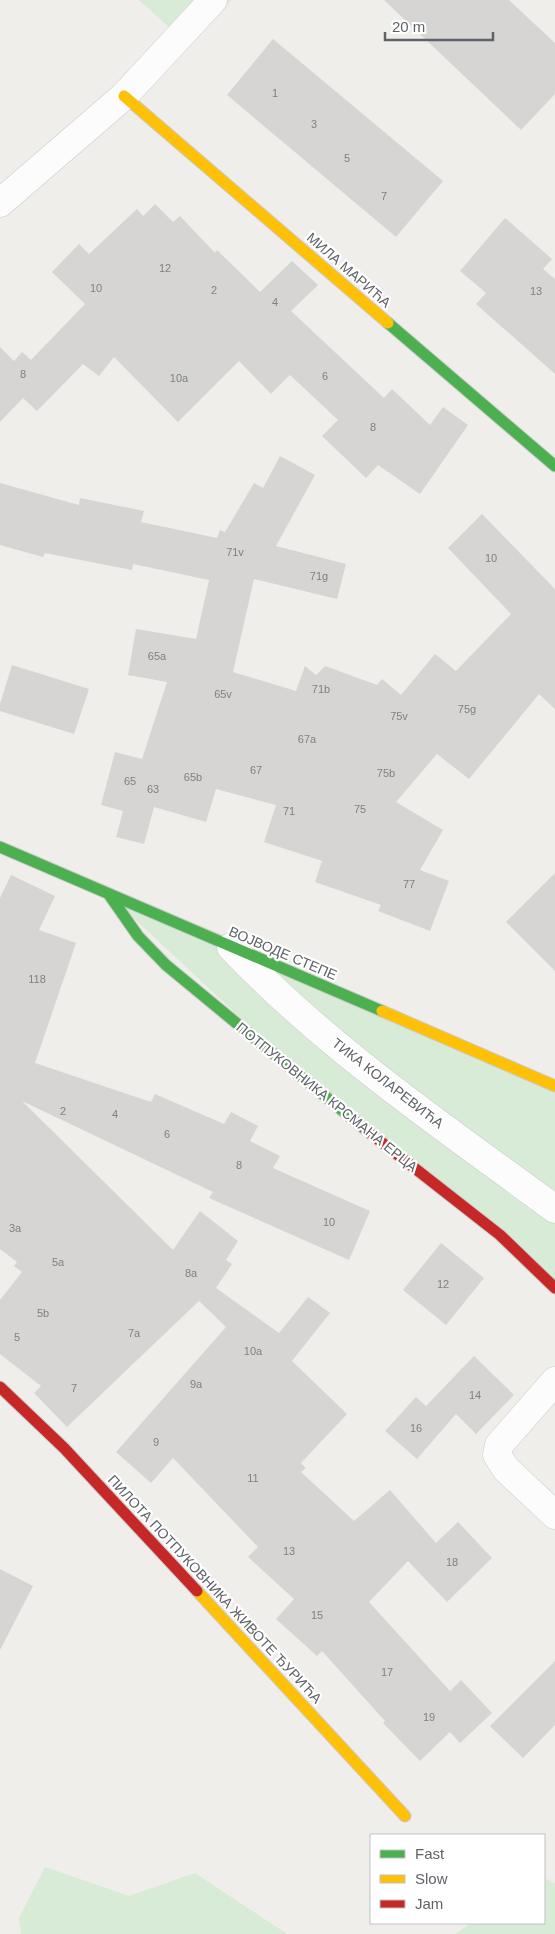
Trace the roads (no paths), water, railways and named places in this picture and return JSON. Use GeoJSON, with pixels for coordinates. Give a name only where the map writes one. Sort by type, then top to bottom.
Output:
{"type":"FeatureCollection","features":[{"type":"Feature","properties":{"kind":"street"},"geometry":{"type":"LineString","coordinates":[[0,203],[124,96],[212,0]]}},
{"type":"Feature","properties":{"kind":"street","name":"МИЛА МАРИЋА"},"geometry":{"type":"LineString","coordinates":[[124,96],[555,466]]}},
{"type":"Feature","properties":{"kind":"street","name":"ВОЈВОДЕ СТЕПЕ"},"geometry":{"type":"LineString","coordinates":[[0,847],[555,1086]]}},
{"type":"Feature","properties":{"kind":"street","name":"ПОТПУКОВНИКА КРСМАНА ЕРЦА"},"geometry":{"type":"LineString","coordinates":[[110,896],[138,936],[166,965],[334,1105],[500,1235],[555,1288]]}},
{"type":"Feature","properties":{"kind":"street","name":"ТИКА КОЛАРЕВИЋА"},"geometry":{"type":"LineString","coordinates":[[231,947],[291,1006],[374,1075],[555,1209]]}},
{"type":"Feature","properties":{"kind":"street"},"geometry":{"type":"LineString","coordinates":[[555,1381],[499,1445],[497,1455],[506,1469],[555,1515]]}},
{"type":"Feature","properties":{"kind":"street","name":"ПИЛОТА ПОТПУКОВНИКА ЖИВОТЕ ЂУРИЋА"},"geometry":{"type":"LineString","coordinates":[[0,1387],[64,1448],[405,1816]]}}]}
